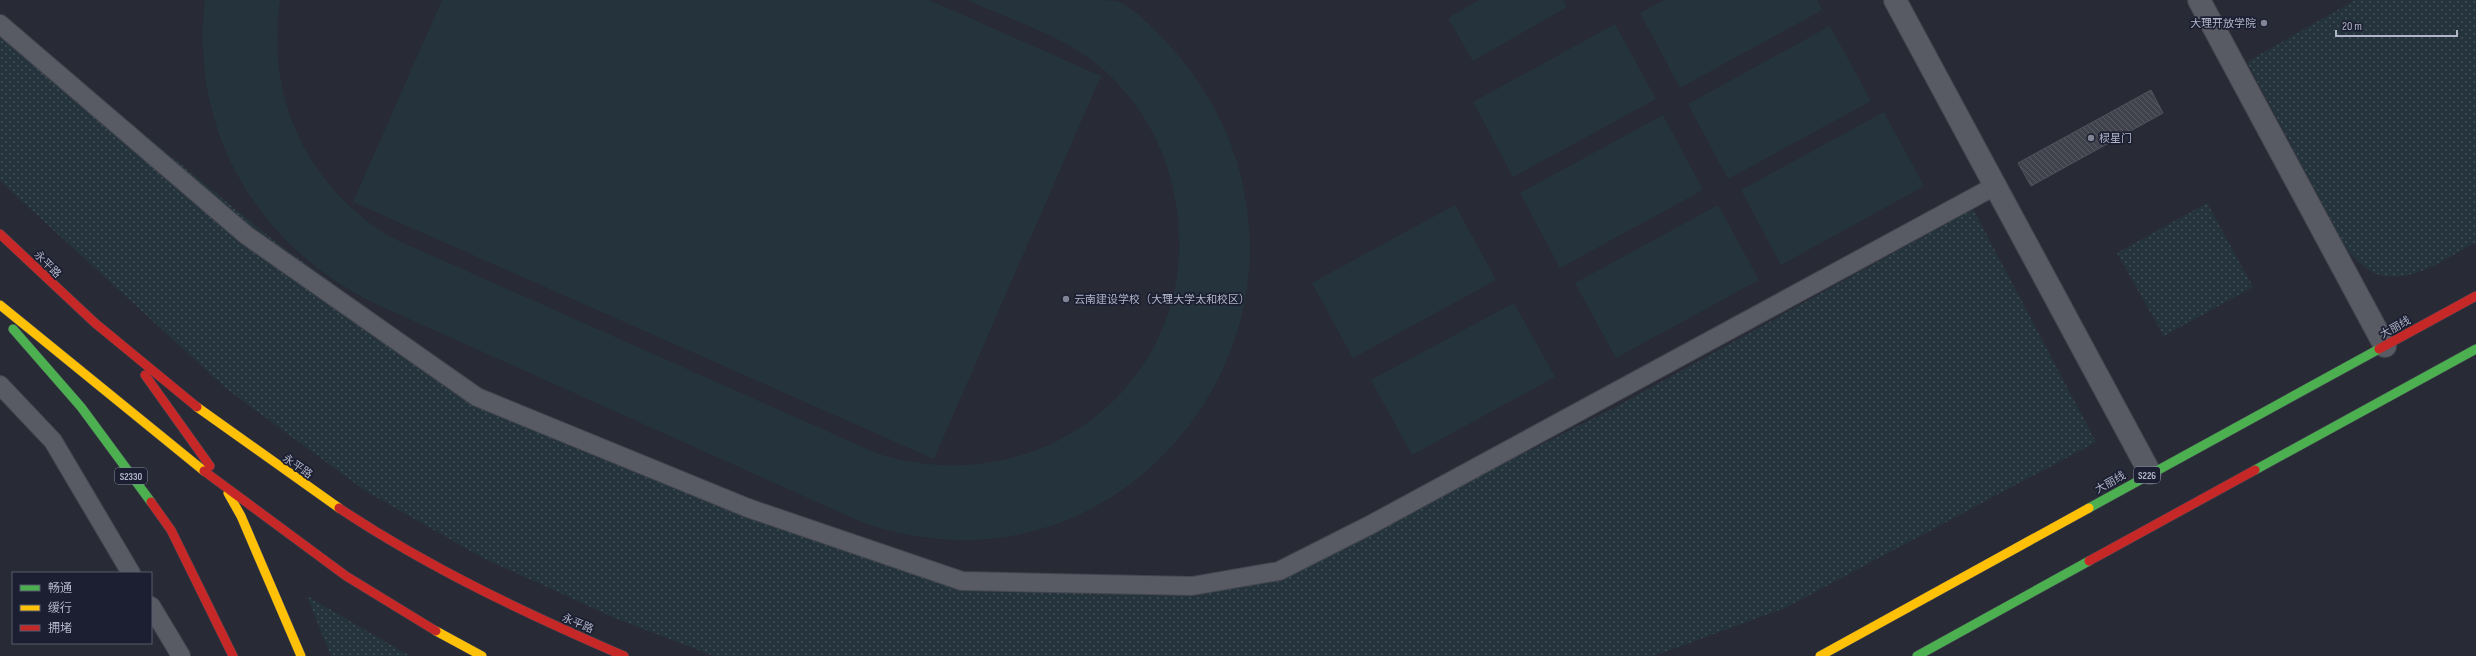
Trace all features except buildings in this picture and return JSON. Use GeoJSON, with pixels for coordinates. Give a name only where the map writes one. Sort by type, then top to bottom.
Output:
{"type":"FeatureCollection","features":[{"type":"Feature","properties":{"kind":"main road","name":"永平路"},"geometry":{"type":"LineString","coordinates":[[0,234],[61,294],[132,357],[248,447],[411,554],[542,620],[624,656]]}},
{"type":"Feature","properties":{"kind":"main road","name":"大丽线"},"geometry":{"type":"LineString","coordinates":[[1820,656],[2150,473],[2476,296]]}},
{"type":"Feature","properties":{"kind":"main road"},"geometry":{"type":"LineString","coordinates":[[0,305],[226,488],[328,564],[367,590],[482,656]]}},
{"type":"Feature","properties":{"kind":"main road","name":"S2330"},"geometry":{"type":"LineString","coordinates":[[0,314],[81,407],[171,530],[233,656]]}},
{"type":"Feature","properties":{"kind":"main road"},"geometry":{"type":"LineString","coordinates":[[1917,656],[2476,349]]}},
{"type":"Feature","properties":{"kind":"main road"},"geometry":{"type":"LineString","coordinates":[[132,357],[226,488],[241,516],[301,656]]}},
{"type":"Feature","properties":{"kind":"street"},"geometry":{"type":"LineString","coordinates":[[1895,0],[2150,473]]}},
{"type":"Feature","properties":{"kind":"street"},"geometry":{"type":"LineString","coordinates":[[2199,0],[2385,346]]}},
{"type":"Feature","properties":{"kind":"lane"},"geometry":{"type":"LineString","coordinates":[[0,24],[246,235],[477,397],[748,508],[962,581],[1192,586],[1279,571],[1377,521],[1995,186]]}},
{"type":"Feature","properties":{"kind":"lane"},"geometry":{"type":"LineString","coordinates":[[0,385],[52,441],[130,572]]}},
{"type":"Feature","properties":{"kind":"lane"},"geometry":{"type":"LineString","coordinates":[[152,608],[181,656]]}},
{"type":"Feature","properties":{"kind":"shaded area"},"geometry":{"type":"Polygon","coordinates":[[[205,0],[280,0],[277,36],[279,70],[286,103],[298,134],[314,163],[334,190],[359,214],[388,236],[876,453],[939,465],[999,461],[1055,442],[1103,411],[1141,368],[1167,317],[1179,258],[1174,193],[1170,176],[1158,143],[1141,112],[1119,84],[1091,60],[1075,49],[1040,31],[967,0],[1117,1],[1136,13],[1158,32],[1186,64],[1207,95],[1230,142],[1244,191],[1250,243],[1249,270],[1240,324],[1221,374],[1193,420],[1159,460],[1118,493],[1071,518],[1020,534],[965,540],[940,539],[890,531],[866,524],[376,304],[334,280],[297,251],[266,217],[240,180],[221,139],[208,95],[203,48],[205,0]]]}},
{"type":"Feature","properties":{"kind":"shaded area"},"geometry":{"type":"Polygon","coordinates":[[[442,0],[929,0],[1101,76],[934,459],[353,202],[442,0]]]}},
{"type":"Feature","properties":{"kind":"shaded area"},"geometry":{"type":"Polygon","coordinates":[[[1479,0],[1563,0],[1567,7],[1473,61],[1448,18],[1479,0]]]}},
{"type":"Feature","properties":{"kind":"shaded area"},"geometry":{"type":"Polygon","coordinates":[[[1664,0],[1817,0],[1822,10],[1680,88],[1640,13],[1664,0]]]}},
{"type":"Feature","properties":{"kind":"shaded area"},"geometry":{"type":"Polygon","coordinates":[[[2355,0],[2476,0],[2476,242],[2425,270],[2397,277],[2383,276],[2370,271],[2347,250],[2247,62],[2355,0]]]}},
{"type":"Feature","properties":{"kind":"shaded area"},"geometry":{"type":"Polygon","coordinates":[[[0,16],[273,240],[531,426],[905,568],[1203,592],[1311,560],[1614,408],[1973,209],[2096,442],[1785,608],[1654,656],[714,656],[615,618],[483,558],[364,490],[227,389],[0,181],[0,16]]]}},
{"type":"Feature","properties":{"kind":"shaded area"},"geometry":{"type":"Polygon","coordinates":[[[1615,24],[1656,99],[1513,177],[1473,102],[1615,24]]]}},
{"type":"Feature","properties":{"kind":"shaded area"},"geometry":{"type":"Polygon","coordinates":[[[1830,26],[1871,101],[1728,179],[1688,104],[1830,26]]]}},
{"type":"Feature","properties":{"kind":"shaded area"},"geometry":{"type":"Polygon","coordinates":[[[1884,112],[1924,186],[1781,265],[1741,190],[1884,112]]]}},
{"type":"Feature","properties":{"kind":"shaded area"},"geometry":{"type":"Polygon","coordinates":[[[1663,115],[1703,190],[1560,268],[1520,193],[1663,115]]]}},
{"type":"Feature","properties":{"kind":"shaded area"},"geometry":{"type":"Polygon","coordinates":[[[2207,203],[2253,287],[2164,336],[2117,253],[2207,203]]]}},
{"type":"Feature","properties":{"kind":"shaded area"},"geometry":{"type":"Polygon","coordinates":[[[1455,205],[1496,280],[1353,358],[1312,283],[1455,205]]]}},
{"type":"Feature","properties":{"kind":"shaded area"},"geometry":{"type":"Polygon","coordinates":[[[1718,205],[1759,280],[1616,358],[1575,283],[1718,205]]]}},
{"type":"Feature","properties":{"kind":"shaded area"},"geometry":{"type":"Polygon","coordinates":[[[1514,303],[1555,377],[1412,455],[1371,380],[1514,303]]]}},
{"type":"Feature","properties":{"kind":"shaded area"},"geometry":{"type":"Polygon","coordinates":[[[307,596],[410,656],[331,656],[307,596]]]}},
{"type":"Feature","properties":{"kind":"traffic: fast"},"geometry":{"type":"LineString","coordinates":[[13,329],[81,407],[151,502]]}},
{"type":"Feature","properties":{"kind":"traffic: fast"},"geometry":{"type":"LineString","coordinates":[[2089,508],[2379,349]]}},
{"type":"Feature","properties":{"kind":"traffic: fast"},"geometry":{"type":"LineString","coordinates":[[2255,470],[2476,349]]}},
{"type":"Feature","properties":{"kind":"traffic: fast"},"geometry":{"type":"LineString","coordinates":[[1917,656],[2089,561]]}},
{"type":"Feature","properties":{"kind":"traffic: slow"},"geometry":{"type":"LineString","coordinates":[[0,305],[204,471]]}},
{"type":"Feature","properties":{"kind":"traffic: slow"},"geometry":{"type":"LineString","coordinates":[[197,407],[339,508]]}},
{"type":"Feature","properties":{"kind":"traffic: slow"},"geometry":{"type":"LineString","coordinates":[[228,493],[241,516],[301,656]]}},
{"type":"Feature","properties":{"kind":"traffic: slow"},"geometry":{"type":"LineString","coordinates":[[1820,656],[2089,508]]}},
{"type":"Feature","properties":{"kind":"traffic: slow"},"geometry":{"type":"LineString","coordinates":[[436,631],[482,656]]}},
{"type":"Feature","properties":{"kind":"traffic: jam"},"geometry":{"type":"LineString","coordinates":[[0,234],[95,323],[197,407]]}},
{"type":"Feature","properties":{"kind":"traffic: jam"},"geometry":{"type":"LineString","coordinates":[[2379,349],[2476,296]]}},
{"type":"Feature","properties":{"kind":"traffic: jam"},"geometry":{"type":"LineString","coordinates":[[145,375],[210,466]]}},
{"type":"Feature","properties":{"kind":"traffic: jam"},"geometry":{"type":"LineString","coordinates":[[2089,561],[2255,470]]}},
{"type":"Feature","properties":{"kind":"traffic: jam"},"geometry":{"type":"LineString","coordinates":[[204,471],[346,576],[436,631]]}},
{"type":"Feature","properties":{"kind":"traffic: jam"},"geometry":{"type":"LineString","coordinates":[[151,502],[171,530],[233,656]]}},
{"type":"Feature","properties":{"kind":"traffic: jam"},"geometry":{"type":"LineString","coordinates":[[339,508],[373,530],[443,570],[514,606],[624,656]]}},
{"type":"Feature","properties":{"kind":"place","name":"大理开放学院"},"geometry":{"type":"Point","coordinates":[2264,23]}},
{"type":"Feature","properties":{"kind":"place","name":"棂星门"},"geometry":{"type":"Point","coordinates":[2091,138]}},
{"type":"Feature","properties":{"kind":"place","name":"云南建设学校（大理大学太和校区）"},"geometry":{"type":"Point","coordinates":[1066,299]}}]}
